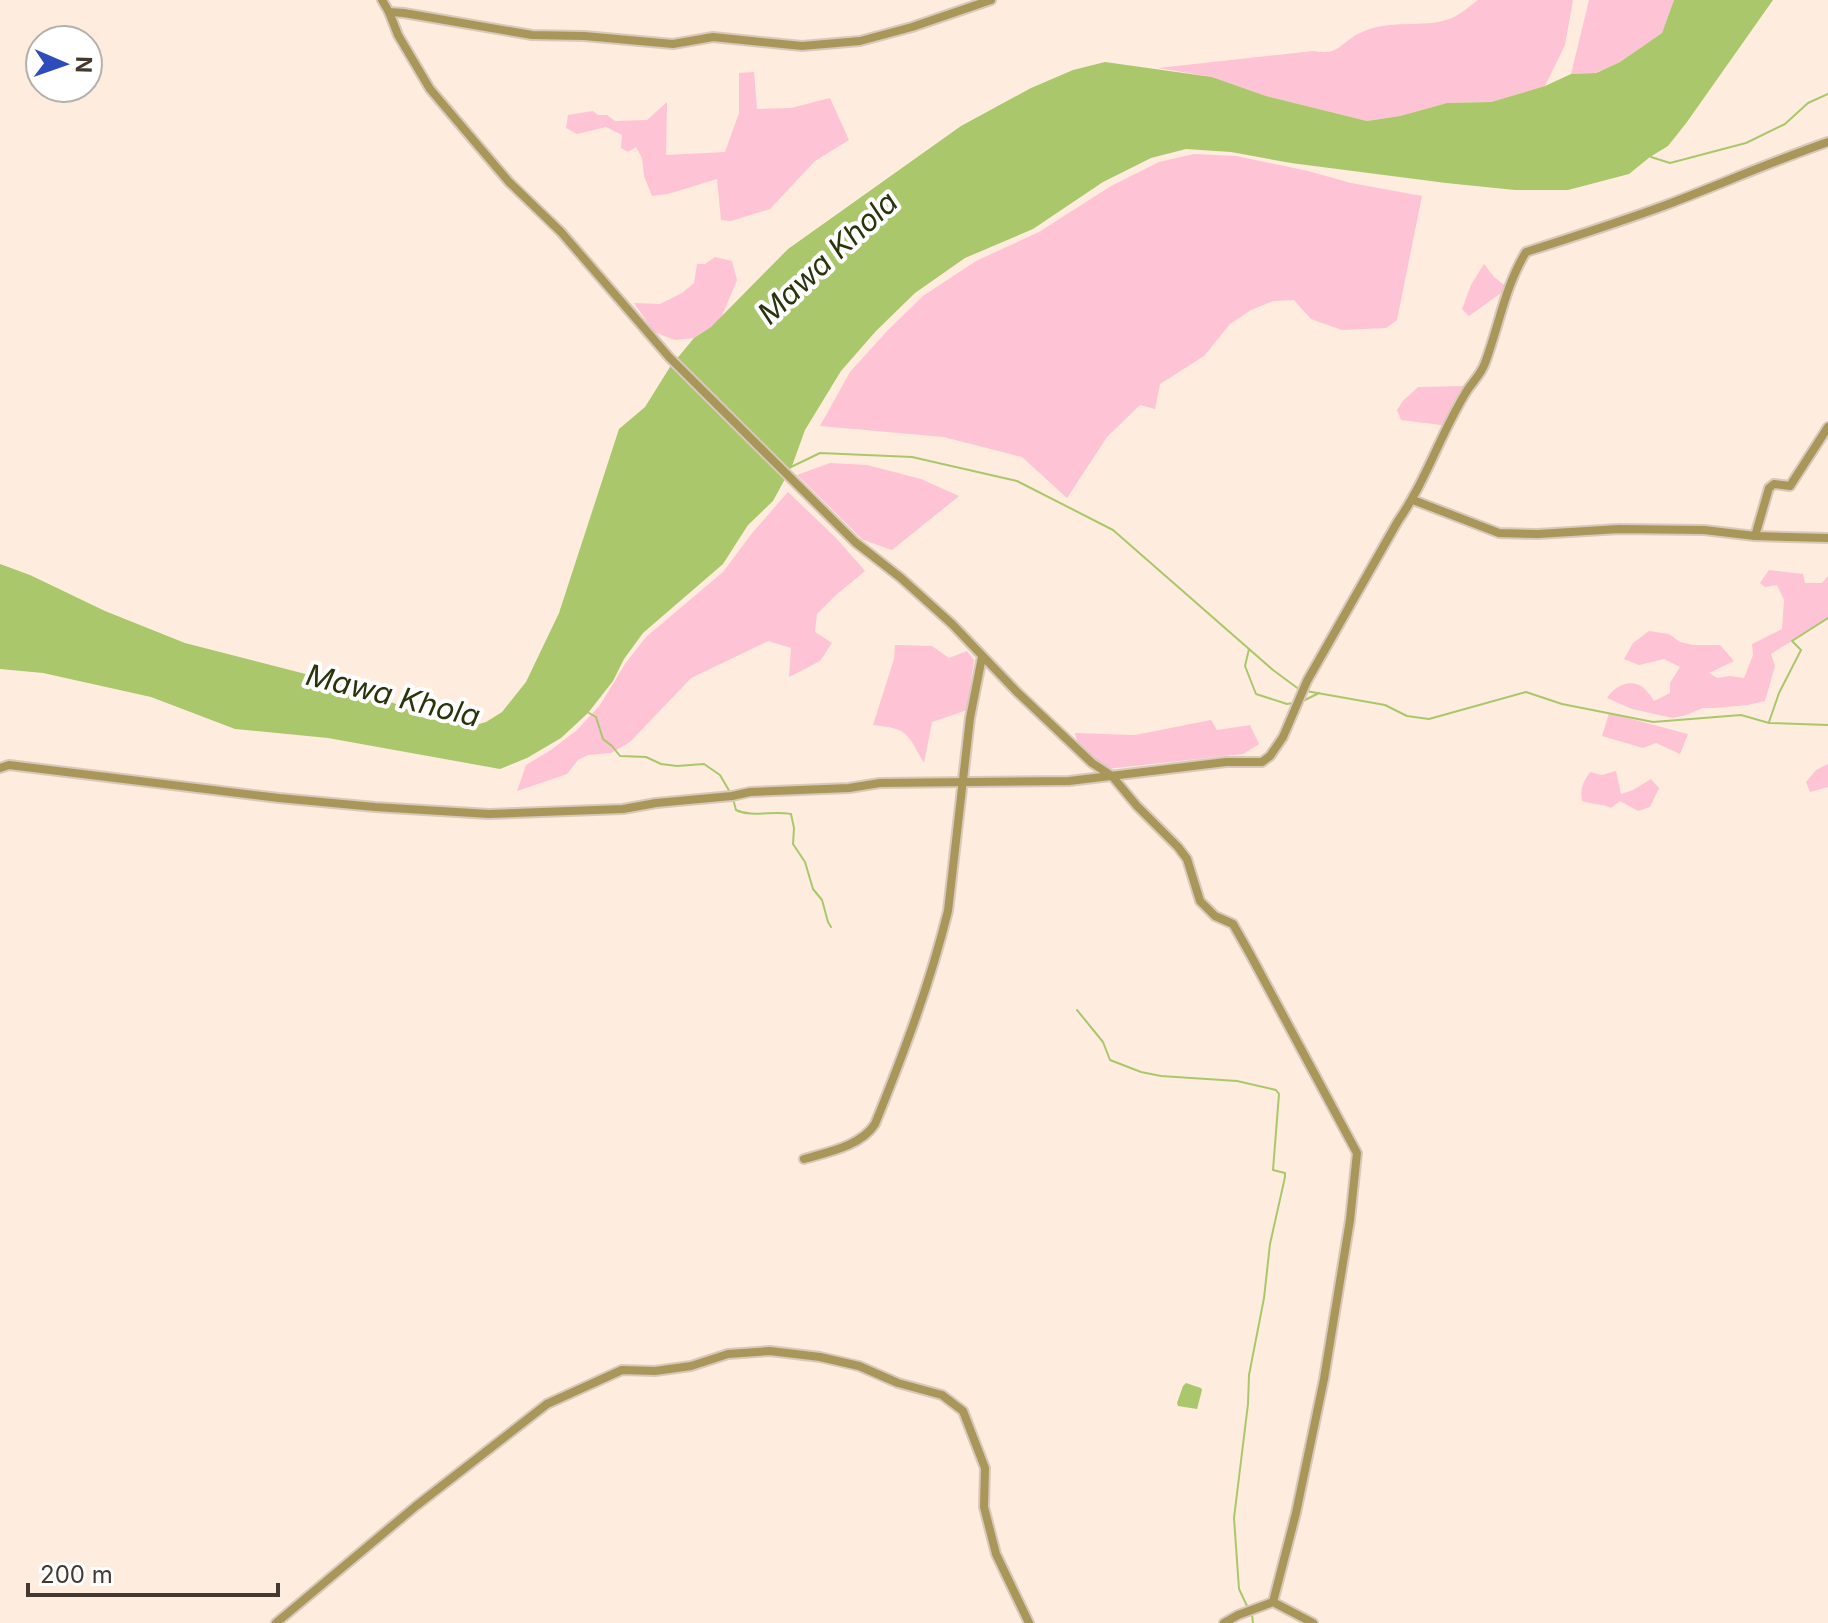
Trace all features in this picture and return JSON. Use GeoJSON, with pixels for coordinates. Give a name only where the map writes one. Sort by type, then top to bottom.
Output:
{"type":"FeatureCollection","features":[{"type":"Feature","properties":{"kind":"street"},"geometry":{"type":"LineString","coordinates":[[382,0],[398,35],[430,89],[509,182],[561,232],[669,357],[855,542],[952,624],[1092,763],[1112,776],[1187,859],[1200,901],[1215,916],[1233,924],[1357,1153],[1350,1220],[1324,1379],[1296,1513],[1273,1602]]}},
{"type":"Feature","properties":{"kind":"street"},"geometry":{"type":"LineString","coordinates":[[389,12],[532,35],[673,44],[713,37],[802,46],[860,41],[991,0]]}},
{"type":"Feature","properties":{"kind":"street"},"geometry":{"type":"LineString","coordinates":[[0,768],[9,765],[279,798],[489,814],[623,809],[750,792],[849,788],[880,783],[1069,781],[1226,762],[1262,762],[1283,737],[1307,681],[1413,500],[1465,394],[1484,366],[1514,271],[1526,252],[1666,205],[1828,142]]}},
{"type":"Feature","properties":{"kind":"street"},"geometry":{"type":"LineString","coordinates":[[1755,536],[1769,488],[1774,484],[1790,486],[1828,427]]}},
{"type":"Feature","properties":{"kind":"street"},"geometry":{"type":"LineString","coordinates":[[1413,500],[1499,533],[1704,530],[1755,536],[1828,538]]}},
{"type":"Feature","properties":{"kind":"street"},"geometry":{"type":"LineString","coordinates":[[804,1159],[869,1134],[910,1033],[948,911],[970,718],[982,657]]}},
{"type":"Feature","properties":{"kind":"street"},"geometry":{"type":"LineString","coordinates":[[276,1623],[416,1506],[547,1404],[622,1370],[655,1371],[691,1366],[728,1354],[770,1351],[859,1366],[898,1383],[942,1395],[963,1411],[985,1468],[984,1507],[996,1554],[1029,1623]]}},
{"type":"Feature","properties":{"kind":"street"},"geometry":{"type":"LineString","coordinates":[[1224,1623],[1273,1602],[1313,1623]]}},
{"type":"Feature","properties":{"kind":"shaded area"},"geometry":{"type":"Polygon","coordinates":[[[1478,0],[1573,0],[1565,45],[1545,86],[1491,102],[1447,103],[1367,121],[1266,96],[1212,77],[1158,68],[1328,52],[1370,29],[1452,18],[1478,0]]]}},
{"type":"Feature","properties":{"kind":"shaded area"},"geometry":{"type":"Polygon","coordinates":[[[1589,0],[1674,0],[1662,33],[1620,62],[1595,73],[1571,74],[1589,0]]]}},
{"type":"Feature","properties":{"kind":"shaded area"},"geometry":{"type":"Polygon","coordinates":[[[754,72],[757,109],[791,108],[830,98],[849,140],[815,161],[770,209],[731,221],[721,220],[717,179],[652,196],[644,176],[642,158],[636,147],[628,152],[621,148],[622,135],[606,127],[577,134],[566,128],[568,115],[593,111],[615,121],[647,120],[667,102],[666,155],[725,152],[739,113],[739,73],[754,72]]]}},
{"type":"Feature","properties":{"kind":"shaded area"},"geometry":{"type":"Polygon","coordinates":[[[1194,154],[1236,156],[1422,196],[1397,320],[1386,328],[1342,330],[1311,319],[1294,300],[1273,301],[1251,310],[1230,324],[1204,356],[1160,384],[1155,409],[1140,405],[1107,437],[1067,498],[1022,457],[944,437],[820,426],[850,372],[923,296],[976,261],[1039,232],[1111,186],[1159,162],[1194,154]]]}},
{"type":"Feature","properties":{"kind":"shaded area"},"geometry":{"type":"Polygon","coordinates":[[[715,257],[732,261],[737,280],[721,318],[694,338],[675,340],[654,332],[634,303],[660,304],[682,293],[694,283],[697,264],[705,264],[715,257]]]}},
{"type":"Feature","properties":{"kind":"shaded area"},"geometry":{"type":"Polygon","coordinates":[[[1484,264],[1508,288],[1469,316],[1462,309],[1471,285],[1484,264]]]}},
{"type":"Feature","properties":{"kind":"shaded area"},"geometry":{"type":"Polygon","coordinates":[[[1463,386],[1465,394],[1449,426],[1401,420],[1397,410],[1418,387],[1463,386]]]}},
{"type":"Feature","properties":{"kind":"shaded area"},"geometry":{"type":"Polygon","coordinates":[[[830,463],[867,465],[921,479],[959,496],[892,550],[863,540],[797,475],[830,463]]]}},
{"type":"Feature","properties":{"kind":"shaded area"},"geometry":{"type":"Polygon","coordinates":[[[788,492],[865,571],[817,614],[815,632],[832,643],[820,661],[789,677],[791,648],[768,641],[691,678],[630,742],[611,753],[588,755],[578,760],[567,774],[517,791],[526,765],[577,730],[600,705],[646,637],[723,572],[788,492]]]}},
{"type":"Feature","properties":{"kind":"shaded area"},"geometry":{"type":"Polygon","coordinates":[[[1769,570],[1803,574],[1805,583],[1822,583],[1828,576],[1828,618],[1771,654],[1775,666],[1765,701],[1703,708],[1673,718],[1632,709],[1607,698],[1613,690],[1631,683],[1643,687],[1654,701],[1670,693],[1670,683],[1680,667],[1664,659],[1639,665],[1624,659],[1633,643],[1649,631],[1669,634],[1680,642],[1693,645],[1720,645],[1734,661],[1709,673],[1717,678],[1744,678],[1753,655],[1752,644],[1782,629],[1784,600],[1777,585],[1765,587],[1760,583],[1769,570]]]}},
{"type":"Feature","properties":{"kind":"shaded area"},"geometry":{"type":"Polygon","coordinates":[[[895,645],[932,646],[949,658],[967,651],[974,660],[967,710],[932,722],[924,763],[905,734],[894,728],[873,725],[894,659],[895,645]]]}},
{"type":"Feature","properties":{"kind":"shaded area"},"geometry":{"type":"Polygon","coordinates":[[[1609,713],[1688,734],[1680,754],[1656,743],[1643,748],[1602,736],[1609,713]]]}},
{"type":"Feature","properties":{"kind":"shaded area"},"geometry":{"type":"Polygon","coordinates":[[[1211,720],[1217,730],[1250,725],[1259,744],[1243,754],[1107,769],[1078,745],[1075,733],[1135,735],[1211,720]]]}},
{"type":"Feature","properties":{"kind":"shaded area"},"geometry":{"type":"Polygon","coordinates":[[[1828,764],[1828,787],[1810,792],[1806,782],[1816,770],[1828,764]]]}},
{"type":"Feature","properties":{"kind":"shaded area"},"geometry":{"type":"Polygon","coordinates":[[[1616,771],[1621,794],[1651,779],[1659,788],[1650,807],[1638,811],[1620,801],[1611,808],[1582,801],[1581,792],[1590,772],[1602,775],[1616,771]]]}},
{"type":"Feature","properties":{"kind":"water","name":"Mawa Khola"},"geometry":{"type":"Polygon","coordinates":[[[1674,0],[1773,0],[1668,146],[1629,174],[1568,190],[1515,190],[1291,163],[1231,152],[1186,149],[1151,158],[1103,182],[1033,229],[965,258],[915,293],[841,371],[805,430],[792,466],[773,501],[748,525],[723,564],[643,633],[613,681],[588,713],[561,738],[527,758],[500,769],[328,738],[235,729],[151,697],[43,673],[0,669],[0,564],[185,643],[329,680],[399,705],[424,718],[472,726],[486,722],[502,712],[526,682],[559,613],[619,429],[645,407],[670,367],[694,338],[711,327],[788,249],[961,126],[1031,88],[1073,70],[1105,62],[1212,77],[1266,96],[1367,121],[1447,103],[1491,102],[1545,86],[1571,74],[1596,73],[1620,62],[1662,33],[1674,0]]]}},
{"type":"Feature","properties":{"kind":"water"},"geometry":{"type":"Polygon","coordinates":[[[1186,1383],[1202,1390],[1197,1409],[1178,1406],[1186,1383]]]}},
{"type":"Feature","properties":{"kind":"waterway"},"geometry":{"type":"LineString","coordinates":[[1651,157],[1670,163],[1746,143],[1785,124],[1808,103],[1828,94]]}},
{"type":"Feature","properties":{"kind":"waterway"},"geometry":{"type":"LineString","coordinates":[[791,467],[820,453],[912,457],[1017,481],[1113,530],[1300,690]]}},
{"type":"Feature","properties":{"kind":"waterway"},"geometry":{"type":"LineString","coordinates":[[1769,722],[1779,693],[1801,650],[1792,641],[1828,618]]}},
{"type":"Feature","properties":{"kind":"waterway"},"geometry":{"type":"LineString","coordinates":[[1249,649],[1245,666],[1256,694],[1293,703]]}},
{"type":"Feature","properties":{"kind":"waterway"},"geometry":{"type":"LineString","coordinates":[[1306,691],[1385,705],[1407,716],[1429,719],[1526,692],[1562,704],[1653,722],[1741,715],[1769,723],[1828,725]]}},
{"type":"Feature","properties":{"kind":"waterway"},"geometry":{"type":"LineString","coordinates":[[1303,701],[1319,693]]}},
{"type":"Feature","properties":{"kind":"waterway"},"geometry":{"type":"LineString","coordinates":[[589,713],[596,717],[603,739],[620,756],[646,757],[661,764],[677,766],[704,764],[720,775],[731,794]]}},
{"type":"Feature","properties":{"kind":"waterway"},"geometry":{"type":"LineString","coordinates":[[733,799],[736,810],[742,812],[791,814],[793,844],[805,862],[813,889],[822,900],[831,927]]}},
{"type":"Feature","properties":{"kind":"waterway"},"geometry":{"type":"LineString","coordinates":[[1077,1010],[1103,1042],[1110,1060],[1141,1072],[1237,1081],[1276,1090],[1279,1094],[1273,1170],[1285,1173],[1285,1177],[1270,1244],[1264,1298],[1249,1375],[1234,1518],[1239,1589],[1248,1608]]}},
{"type":"Feature","properties":{"kind":"waterway"},"geometry":{"type":"LineString","coordinates":[[1252,1614],[1253,1623]]}}]}
